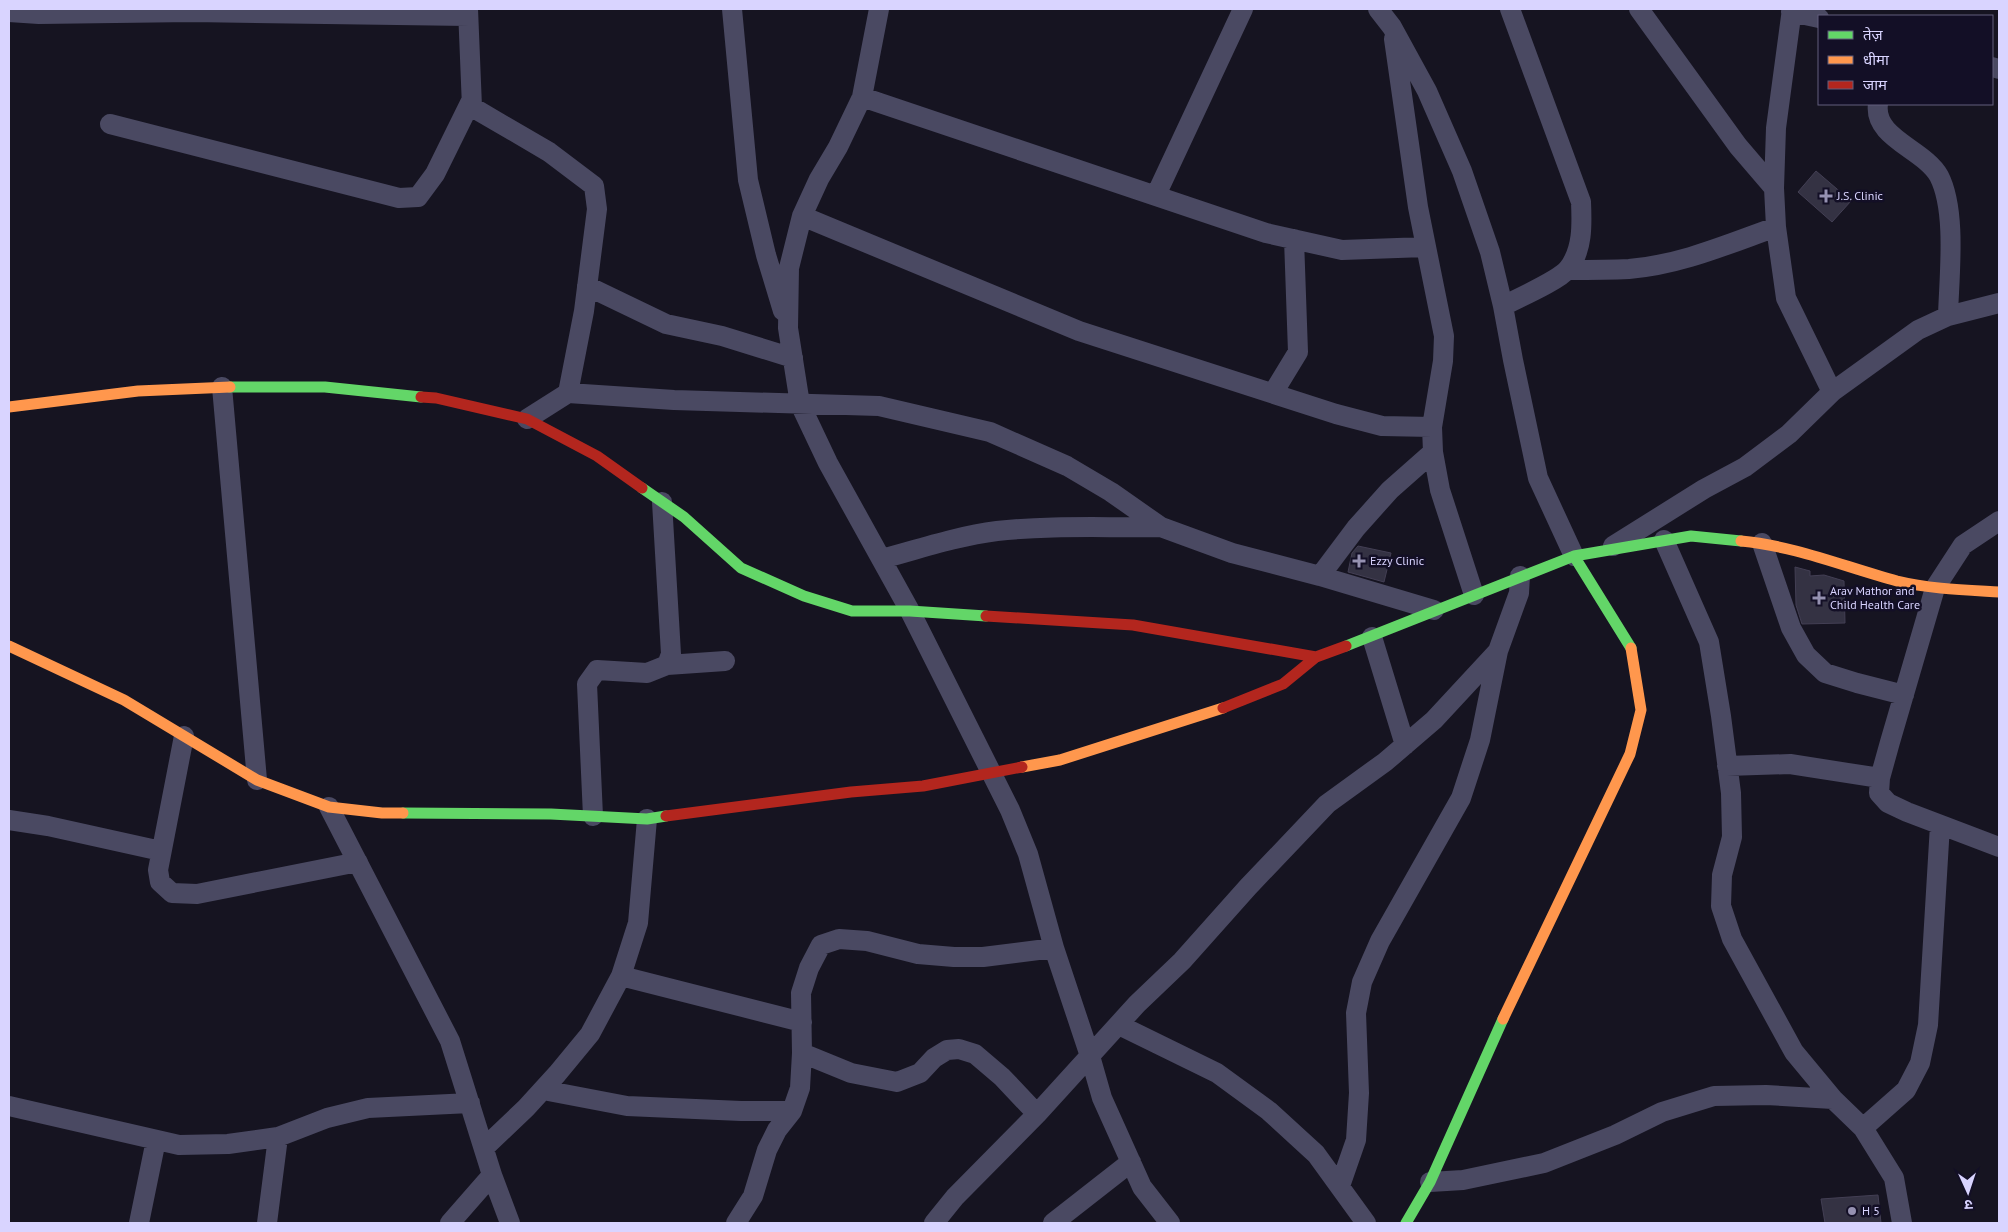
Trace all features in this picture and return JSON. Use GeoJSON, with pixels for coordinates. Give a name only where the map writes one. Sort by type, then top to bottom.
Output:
{"type":"FeatureCollection","features":[{"type":"Feature","properties":{"kind":"street"},"geometry":{"type":"LineString","coordinates":[[732,9],[748,180],[766,255],[788,328],[800,404],[828,463],[910,611],[1010,810],[1028,854],[1054,948],[1102,1098],[1142,1187],[1170,1223]]}},
{"type":"Feature","properties":{"kind":"street"},"geometry":{"type":"LineString","coordinates":[[788,328],[789,268],[802,216],[862,97],[879,9]]}},
{"type":"Feature","properties":{"kind":"street"},"geometry":{"type":"LineString","coordinates":[[1156,195],[1243,9]]}},
{"type":"Feature","properties":{"kind":"street"},"geometry":{"type":"LineString","coordinates":[[1378,9],[1392,27],[1427,91],[1462,171],[1490,252],[1538,478],[1574,556],[1630,645],[1641,710],[1630,754],[1519,983],[1430,1182],[1406,1223]]}},
{"type":"Feature","properties":{"kind":"street"},"geometry":{"type":"LineString","coordinates":[[1503,306],[1544,285],[1567,270],[1578,249],[1582,228],[1581,202],[1510,9]]}},
{"type":"Feature","properties":{"kind":"street"},"geometry":{"type":"LineString","coordinates":[[1640,9],[1738,146],[1774,188]]}},
{"type":"Feature","properties":{"kind":"street"},"geometry":{"type":"LineString","coordinates":[[1818,18],[1791,10],[1776,128],[1774,188],[1776,227],[1786,298],[1832,392]]}},
{"type":"Feature","properties":{"kind":"street"},"geometry":{"type":"LineString","coordinates":[[9,12],[468,13],[472,107],[549,152],[594,186],[596,209],[587,286],[568,393]]}},
{"type":"Feature","properties":{"kind":"street"},"geometry":{"type":"LineString","coordinates":[[1392,27],[1418,207],[1444,336],[1432,427],[1433,452],[1440,490],[1474,595]]}},
{"type":"Feature","properties":{"kind":"street"},"geometry":{"type":"LineString","coordinates":[[862,97],[1266,233],[1342,250],[1425,248]]}},
{"type":"Feature","properties":{"kind":"street"},"geometry":{"type":"LineString","coordinates":[[110,124],[399,198],[418,197],[435,174],[472,101]]}},
{"type":"Feature","properties":{"kind":"street"},"geometry":{"type":"LineString","coordinates":[[1878,105],[1877,110],[1885,131],[1921,156],[1938,176],[1948,204],[1948,316]]}},
{"type":"Feature","properties":{"kind":"street"},"geometry":{"type":"LineString","coordinates":[[802,216],[1079,331],[1273,394],[1382,426],[1432,427]]}},
{"type":"Feature","properties":{"kind":"street"},"geometry":{"type":"LineString","coordinates":[[1567,270],[1630,269],[1671,262],[1714,250],[1776,227]]}},
{"type":"Feature","properties":{"kind":"street"},"geometry":{"type":"LineString","coordinates":[[1273,394],[1298,352],[1294,239]]}},
{"type":"Feature","properties":{"kind":"street"},"geometry":{"type":"LineString","coordinates":[[587,286],[666,324],[722,336],[793,358]]}},
{"type":"Feature","properties":{"kind":"street"},"geometry":{"type":"LineString","coordinates":[[1607,550],[1704,489],[1745,467],[1789,434],[1832,392],[1918,330],[1948,316],[1999,303]]}},
{"type":"Feature","properties":{"kind":"street"},"geometry":{"type":"LineString","coordinates":[[9,407],[138,391],[222,387],[325,387],[436,398],[528,418],[597,456],[684,517],[742,568],[804,596],[852,611],[910,611],[1132,625],[1316,657]]}},
{"type":"Feature","properties":{"kind":"street"},"geometry":{"type":"LineString","coordinates":[[222,387],[257,780]]}},
{"type":"Feature","properties":{"kind":"street"},"geometry":{"type":"LineString","coordinates":[[528,418],[568,393],[674,400],[879,406],[990,432],[1067,466],[1111,492],[1161,527],[1232,553],[1320,576],[1434,610]]}},
{"type":"Feature","properties":{"kind":"street"},"geometry":{"type":"LineString","coordinates":[[1320,576],[1356,528],[1390,490],[1433,452]]}},
{"type":"Feature","properties":{"kind":"street"},"geometry":{"type":"LineString","coordinates":[[662,502],[671,654],[667,665]]}},
{"type":"Feature","properties":{"kind":"street"},"geometry":{"type":"LineString","coordinates":[[1999,521],[1963,545],[1935,588],[1880,778],[1879,792],[1888,803],[1999,848]]}},
{"type":"Feature","properties":{"kind":"street"},"geometry":{"type":"LineString","coordinates":[[882,559],[996,531],[1161,527]]}},
{"type":"Feature","properties":{"kind":"street"},"geometry":{"type":"LineString","coordinates":[[9,646],[124,700],[257,780],[329,807],[382,813],[551,814],[647,819],[851,792],[923,786],[1060,760],[1206,715],[1283,684],[1316,657],[1372,637],[1434,610],[1574,556],[1664,540],[1691,536],[1762,543],[1797,551],[1898,581],[1935,588],[1999,592]]}},
{"type":"Feature","properties":{"kind":"street"},"geometry":{"type":"LineString","coordinates":[[1664,540],[1709,642],[1731,792],[1732,837],[1722,875],[1721,906],[1732,939],[1794,1052],[1833,1099],[1863,1128],[1894,1178],[1902,1223]]}},
{"type":"Feature","properties":{"kind":"street"},"geometry":{"type":"LineString","coordinates":[[1762,543],[1791,628],[1806,655],[1825,672],[1857,683],[1904,695]]}},
{"type":"Feature","properties":{"kind":"street"},"geometry":{"type":"LineString","coordinates":[[1340,1186],[1356,1140],[1359,1093],[1356,1013],[1362,982],[1380,941],[1461,798],[1480,740],[1498,651],[1519,594],[1520,576]]}},
{"type":"Feature","properties":{"kind":"street"},"geometry":{"type":"LineString","coordinates":[[1372,637],[1405,745]]}},
{"type":"Feature","properties":{"kind":"street"},"geometry":{"type":"LineString","coordinates":[[934,1223],[956,1197],[1037,1114],[1137,1004],[1182,962],[1248,887],[1328,804],[1385,762],[1434,720],[1498,651]]}},
{"type":"Feature","properties":{"kind":"street"},"geometry":{"type":"LineString","coordinates":[[593,816],[587,684],[597,670],[647,673],[667,665],[725,661]]}},
{"type":"Feature","properties":{"kind":"street"},"geometry":{"type":"LineString","coordinates":[[184,736],[158,870],[160,882],[172,893],[197,894],[358,862]]}},
{"type":"Feature","properties":{"kind":"street"},"geometry":{"type":"LineString","coordinates":[[1727,766],[1790,764],[1880,778]]}},
{"type":"Feature","properties":{"kind":"street"},"geometry":{"type":"LineString","coordinates":[[329,807],[450,1040],[492,1175],[510,1223]]}},
{"type":"Feature","properties":{"kind":"street"},"geometry":{"type":"LineString","coordinates":[[484,1148],[543,1090],[590,1034],[621,976],[638,923],[647,819]]}},
{"type":"Feature","properties":{"kind":"street"},"geometry":{"type":"LineString","coordinates":[[9,820],[48,826],[161,851]]}},
{"type":"Feature","properties":{"kind":"street"},"geometry":{"type":"LineString","coordinates":[[1863,1128],[1906,1090],[1920,1063],[1928,1025],[1940,825]]}},
{"type":"Feature","properties":{"kind":"street"},"geometry":{"type":"LineString","coordinates":[[736,1223],[753,1196],[767,1150],[777,1130],[792,1111],[800,1088],[802,1054],[801,993],[808,968],[822,945],[839,939],[867,941],[918,954],[954,957],[983,957],[1054,948]]}},
{"type":"Feature","properties":{"kind":"street"},"geometry":{"type":"LineString","coordinates":[[621,976],[802,1022]]}},
{"type":"Feature","properties":{"kind":"street"},"geometry":{"type":"LineString","coordinates":[[1119,1025],[1216,1073],[1262,1105],[1316,1154],[1366,1223]]}},
{"type":"Feature","properties":{"kind":"street"},"geometry":{"type":"LineString","coordinates":[[802,1054],[851,1073],[897,1082],[920,1073],[934,1058],[947,1050],[959,1049],[975,1054],[1002,1077],[1037,1114]]}},
{"type":"Feature","properties":{"kind":"street"},"geometry":{"type":"LineString","coordinates":[[543,1090],[627,1106],[741,1111],[792,1111]]}},
{"type":"Feature","properties":{"kind":"street"},"geometry":{"type":"LineString","coordinates":[[1430,1182],[1478,1177],[1544,1163],[1615,1136],[1662,1112],[1714,1096],[1766,1095],[1833,1099]]}},
{"type":"Feature","properties":{"kind":"street"},"geometry":{"type":"LineString","coordinates":[[9,1106],[179,1145],[228,1144],[278,1136],[326,1118],[368,1108],[470,1103]]}},
{"type":"Feature","properties":{"kind":"street"},"geometry":{"type":"LineString","coordinates":[[267,1223],[278,1136]]}},
{"type":"Feature","properties":{"kind":"street"},"geometry":{"type":"LineString","coordinates":[[139,1223],[156,1140]]}},
{"type":"Feature","properties":{"kind":"street"},"geometry":{"type":"LineString","coordinates":[[1053,1223],[1131,1162]]}},
{"type":"Feature","properties":{"kind":"street"},"geometry":{"type":"LineString","coordinates":[[450,1223],[492,1175]]}},
{"type":"Feature","properties":{"kind":"building"},"geometry":{"type":"Polygon","coordinates":[[[1816,171],[1851,201],[1832,222],[1798,192],[1816,171]]]}},
{"type":"Feature","properties":{"kind":"building"},"geometry":{"type":"Polygon","coordinates":[[[1358,546],[1391,553],[1384,582],[1348,572],[1352,553],[1358,546]]]}},
{"type":"Feature","properties":{"kind":"building"},"geometry":{"type":"Polygon","coordinates":[[[1795,567],[1810,571],[1810,576],[1824,575],[1844,581],[1845,623],[1802,624],[1796,605],[1795,567]]]}},
{"type":"Feature","properties":{"kind":"building","name":"H 5"},"geometry":{"type":"Polygon","coordinates":[[[1878,1195],[1881,1223],[1825,1223],[1821,1199],[1878,1195]]]}},
{"type":"Feature","properties":{"kind":"traffic: fast"},"geometry":{"type":"LineString","coordinates":[[230,387],[325,387],[421,397]]}},
{"type":"Feature","properties":{"kind":"traffic: fast"},"geometry":{"type":"LineString","coordinates":[[642,488],[684,517],[741,568],[804,596],[852,611],[910,611],[986,616]]}},
{"type":"Feature","properties":{"kind":"traffic: fast"},"geometry":{"type":"LineString","coordinates":[[1346,646],[1574,556],[1691,536],[1741,541]]}},
{"type":"Feature","properties":{"kind":"traffic: fast"},"geometry":{"type":"LineString","coordinates":[[1574,556],[1631,648]]}},
{"type":"Feature","properties":{"kind":"traffic: fast"},"geometry":{"type":"LineString","coordinates":[[403,813],[551,814],[647,819],[666,816]]}},
{"type":"Feature","properties":{"kind":"traffic: fast"},"geometry":{"type":"LineString","coordinates":[[1406,1223],[1430,1182],[1503,1019]]}},
{"type":"Feature","properties":{"kind":"traffic: slow"},"geometry":{"type":"LineString","coordinates":[[9,407],[138,391],[230,387]]}},
{"type":"Feature","properties":{"kind":"traffic: slow"},"geometry":{"type":"LineString","coordinates":[[1741,541],[1781,547],[1909,584],[1948,589],[1999,592]]}},
{"type":"Feature","properties":{"kind":"traffic: slow"},"geometry":{"type":"LineString","coordinates":[[9,646],[124,700],[257,780],[329,807],[382,813],[403,813]]}},
{"type":"Feature","properties":{"kind":"traffic: slow"},"geometry":{"type":"LineString","coordinates":[[1503,1019],[1630,754],[1641,710],[1631,648]]}},
{"type":"Feature","properties":{"kind":"traffic: slow"},"geometry":{"type":"LineString","coordinates":[[1022,767],[1060,760],[1223,708]]}},
{"type":"Feature","properties":{"kind":"traffic: jam"},"geometry":{"type":"LineString","coordinates":[[421,397],[436,398],[527,419],[597,456],[642,488]]}},
{"type":"Feature","properties":{"kind":"traffic: jam"},"geometry":{"type":"LineString","coordinates":[[986,616],[1133,625],[1316,657],[1346,646]]}},
{"type":"Feature","properties":{"kind":"traffic: jam"},"geometry":{"type":"LineString","coordinates":[[1223,708],[1283,684],[1316,657]]}},
{"type":"Feature","properties":{"kind":"traffic: jam"},"geometry":{"type":"LineString","coordinates":[[666,816],[851,792],[923,786],[1022,767]]}},
{"type":"Feature","properties":{"kind":"place","name":"J.S. Clinic"},"geometry":{"type":"Point","coordinates":[1826,196]}},
{"type":"Feature","properties":{"kind":"place","name":"Ezzy Clinic"},"geometry":{"type":"Point","coordinates":[1359,561]}},
{"type":"Feature","properties":{"kind":"place","name":"Arav Mathor and Child Health Care"},"geometry":{"type":"Point","coordinates":[1819,598]}},
{"type":"Feature","properties":{"kind":"place","name":"H 5"},"geometry":{"type":"Point","coordinates":[1852,1211]}}]}
